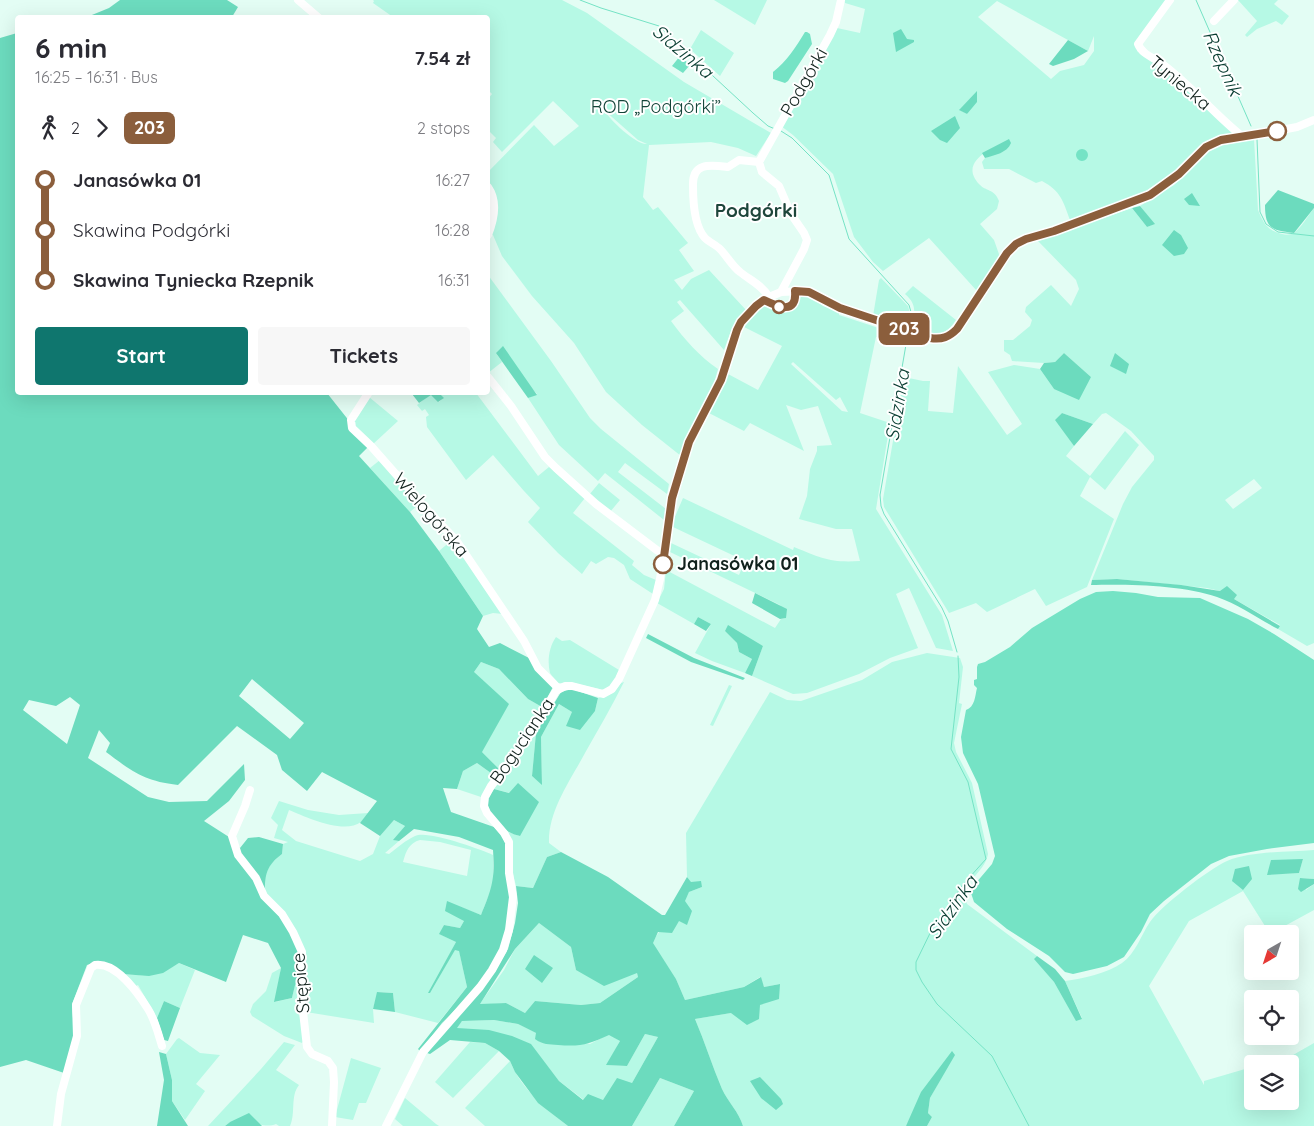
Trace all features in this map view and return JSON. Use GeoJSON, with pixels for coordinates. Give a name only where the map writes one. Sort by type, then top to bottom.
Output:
{"type":"FeatureCollection","features":[{"type":"Feature","properties":{"kind":"street"},"geometry":{"type":"LineString","coordinates":[[298,0],[316,15]]}},
{"type":"Feature","properties":{"kind":"street","name":"Podgórki"},"geometry":{"type":"LineString","coordinates":[[758,162],[830,35],[836,22],[841,0]]}},
{"type":"Feature","properties":{"kind":"street","name":"Tyniecka"},"geometry":{"type":"LineString","coordinates":[[1170,0],[1138,44],[1141,51],[1162,64],[1225,123],[1250,135]]}},
{"type":"Feature","properties":{"kind":"street"},"geometry":{"type":"LineString","coordinates":[[1214,21],[1234,0]]}},
{"type":"Feature","properties":{"kind":"street"},"geometry":{"type":"LineString","coordinates":[[781,292],[807,240],[791,214],[779,186],[762,172],[758,162],[739,160],[728,167],[707,165],[698,169],[693,179],[693,199],[700,230],[706,238],[720,249],[738,271],[765,290],[769,297],[781,292],[809,292],[840,308],[936,339],[946,338],[953,333],[968,314],[1007,253],[1021,241],[1139,200],[1163,186],[1212,143],[1298,126],[1314,120]]}},
{"type":"Feature","properties":{"kind":"street"},"geometry":{"type":"LineString","coordinates":[[490,191],[494,203],[490,230]]}},
{"type":"Feature","properties":{"kind":"street","name":"Bogucianka"},"geometry":{"type":"LineString","coordinates":[[386,1126],[423,1052],[480,987],[503,950],[513,897],[509,873],[509,842],[487,813],[484,801],[491,786],[529,736],[552,697],[559,689],[565,686],[572,686],[603,694],[615,686],[653,606],[660,579],[672,498],[689,442],[721,380],[741,322],[756,306],[769,297]]}},
{"type":"Feature","properties":{"kind":"street"},"geometry":{"type":"LineString","coordinates":[[490,380],[511,406],[545,457],[556,468],[596,504],[658,552],[664,553]]}},
{"type":"Feature","properties":{"kind":"street","name":"Wielogórska"},"geometry":{"type":"LineString","coordinates":[[367,395],[351,420],[352,428],[371,446],[456,540],[524,640],[538,668],[559,689]]}},
{"type":"Feature","properties":{"kind":"street","name":"Stępice"},"geometry":{"type":"LineString","coordinates":[[250,790],[232,836],[238,855],[256,878],[264,896],[282,914],[302,952],[302,1008],[307,1047],[312,1054],[328,1061],[333,1068],[332,1126]]}},
{"type":"Feature","properties":{"kind":"street"},"geometry":{"type":"LineString","coordinates":[[57,1126],[61,1094],[77,1037],[76,1005],[91,968],[95,964],[104,965],[125,979],[148,1009],[162,1046]]}},
{"type":"Feature","properties":{"kind":"green space","name":"ROD „Podgórki”"},"geometry":{"type":"Polygon","coordinates":[[[373,0],[562,0],[587,13],[684,82],[771,133],[756,156],[738,148],[711,142],[649,145],[643,197],[653,210],[658,207],[688,243],[679,250],[694,271],[674,280],[682,290],[691,279],[709,270],[746,310],[732,328],[724,350],[680,300],[677,302],[684,311],[671,321],[693,347],[718,369],[713,387],[681,456],[642,425],[606,392],[574,343],[532,296],[502,256],[491,234],[495,220],[490,194],[490,170],[534,125],[554,146],[579,126],[553,101],[502,152],[493,142],[496,138],[490,132],[490,96],[492,94],[490,92],[490,15],[390,15],[373,3],[373,0]],[[604,110],[617,125],[636,141],[647,144],[638,140],[604,110]]]}},
{"type":"Feature","properties":{"kind":"green space"},"geometry":{"type":"Polygon","coordinates":[[[714,0],[767,0],[755,25],[714,0]]]}},
{"type":"Feature","properties":{"kind":"green space"},"geometry":{"type":"Polygon","coordinates":[[[844,0],[1169,0],[1137,44],[1137,51],[1163,67],[1240,135],[1220,136],[1206,141],[1178,169],[1140,195],[1070,220],[1060,197],[1042,181],[1036,183],[1009,169],[984,169],[982,162],[985,158],[1004,151],[1009,140],[980,156],[975,162],[973,169],[974,176],[979,184],[995,194],[999,201],[997,209],[980,224],[994,240],[1000,257],[977,291],[929,238],[883,271],[873,262],[854,237],[833,174],[793,135],[781,126],[796,103],[837,28],[860,33],[865,9],[845,3],[844,0]],[[997,1],[978,17],[1051,79],[1060,71],[1084,65],[1094,51],[1094,36],[1088,51],[997,1]],[[977,92],[960,109],[960,110],[967,114],[977,92]]]}},
{"type":"Feature","properties":{"kind":"green space"},"geometry":{"type":"Polygon","coordinates":[[[1238,0],[1278,0],[1274,4],[1289,16],[1282,25],[1276,21],[1257,29],[1247,37],[1245,35],[1257,21],[1238,0]]]}},
{"type":"Feature","properties":{"kind":"green space"},"geometry":{"type":"Polygon","coordinates":[[[701,30],[734,53],[720,76],[690,49],[701,30]]]}},
{"type":"Feature","properties":{"kind":"green space"},"geometry":{"type":"Polygon","coordinates":[[[1254,139],[1258,210],[1264,223],[1273,231],[1285,235],[1294,233],[1314,208],[1314,643],[1307,646],[1278,629],[1280,625],[1220,591],[1117,579],[1092,580],[1123,504],[1132,487],[1154,460],[1154,456],[1131,431],[1106,413],[1102,414],[1093,424],[1062,413],[1056,420],[1074,446],[1066,456],[1090,476],[1125,431],[1139,445],[1105,490],[1090,477],[1080,496],[1114,519],[1087,587],[1046,606],[1035,589],[987,612],[976,603],[949,613],[884,507],[883,499],[904,377],[930,381],[928,411],[953,413],[958,366],[1007,435],[1022,424],[988,372],[1014,365],[1040,369],[1054,389],[1091,377],[1064,353],[1055,362],[1044,363],[1012,361],[1010,355],[1004,351],[1004,340],[1013,340],[1030,326],[1032,320],[1025,312],[1026,307],[1051,285],[1071,306],[1079,289],[1076,280],[1038,241],[1132,208],[1147,227],[1154,224],[1140,206],[1174,185],[1206,153],[1218,145],[1254,139]],[[1254,479],[1225,500],[1233,509],[1262,488],[1254,479]]]}},
{"type":"Feature","properties":{"kind":"green space"},"geometry":{"type":"Polygon","coordinates":[[[490,278],[590,418],[669,484],[667,494],[625,463],[618,472],[666,509],[664,520],[605,473],[598,481],[559,445],[528,398],[537,394],[496,353],[502,362],[490,371],[490,278]]]}},
{"type":"Feature","properties":{"kind":"green space"},"geometry":{"type":"Polygon","coordinates":[[[881,278],[908,306],[910,313],[907,327],[873,316],[879,280],[881,278]]]}},
{"type":"Feature","properties":{"kind":"green space"},"geometry":{"type":"Polygon","coordinates":[[[913,286],[956,320],[947,331],[937,334],[912,328],[914,309],[912,301],[905,294],[913,286]]]}},
{"type":"Feature","properties":{"kind":"green space"},"geometry":{"type":"Polygon","coordinates":[[[802,294],[810,296],[823,306],[839,312],[839,315],[903,336],[902,344],[876,337],[860,413],[890,423],[876,509],[942,615],[953,651],[936,648],[909,588],[896,594],[918,648],[890,658],[859,674],[807,693],[793,694],[752,676],[763,646],[725,631],[737,643],[739,652],[752,659],[745,673],[712,661],[695,653],[711,624],[698,617],[694,624],[657,603],[664,589],[666,570],[775,628],[781,619],[786,618],[780,605],[670,552],[671,543],[739,575],[745,561],[673,527],[674,519],[683,498],[793,550],[794,547],[819,557],[833,560],[860,561],[852,529],[836,529],[799,519],[807,496],[810,469],[817,446],[832,445],[818,406],[801,410],[786,405],[804,451],[750,423],[744,431],[707,412],[728,374],[758,390],[782,346],[744,327],[765,304],[778,310],[787,311],[799,301],[802,294]],[[793,362],[791,364],[842,411],[848,412],[840,397],[836,400],[793,362]]]}},
{"type":"Feature","properties":{"kind":"green space"},"geometry":{"type":"Polygon","coordinates":[[[430,395],[439,402],[443,398],[441,395],[477,395],[538,476],[549,467],[585,498],[573,513],[634,561],[632,565],[644,575],[656,580],[653,594],[630,579],[624,565],[614,558],[608,557],[596,564],[591,561],[582,574],[558,553],[528,522],[540,508],[493,455],[466,480],[427,427],[426,417],[429,415],[425,409],[422,411],[417,405],[430,395]]]}},
{"type":"Feature","properties":{"kind":"green space"},"geometry":{"type":"Polygon","coordinates":[[[369,397],[398,421],[372,445],[354,429],[354,419],[369,397]]]}},
{"type":"Feature","properties":{"kind":"green space"},"geometry":{"type":"Polygon","coordinates":[[[380,460],[419,504],[410,512],[370,468],[380,460]]]}},
{"type":"Feature","properties":{"kind":"green space"},"geometry":{"type":"Polygon","coordinates":[[[599,483],[620,500],[610,512],[589,495],[599,483]]]}},
{"type":"Feature","properties":{"kind":"green space"},"geometry":{"type":"Polygon","coordinates":[[[452,540],[503,614],[493,613],[483,616],[439,551],[452,540]]]}},
{"type":"Feature","properties":{"kind":"green space"},"geometry":{"type":"Polygon","coordinates":[[[556,637],[562,641],[570,640],[619,670],[613,684],[604,690],[573,683],[558,683],[550,673],[549,664],[550,650],[556,637]]]}},
{"type":"Feature","properties":{"kind":"green space"},"geometry":{"type":"Polygon","coordinates":[[[927,653],[960,658],[963,667],[959,703],[962,704],[954,743],[956,752],[972,783],[988,854],[984,865],[963,892],[967,904],[1037,956],[1035,959],[1054,982],[1076,1020],[1082,1018],[1065,981],[1095,975],[1110,970],[1122,963],[1135,949],[1156,915],[1174,898],[1219,865],[1247,855],[1314,850],[1314,879],[1300,878],[1306,890],[1314,884],[1314,910],[1286,925],[1264,925],[1243,891],[1189,921],[1149,986],[1204,1085],[1204,1081],[1244,1069],[1244,1110],[1299,1110],[1299,1055],[1293,1055],[1314,1043],[1314,1126],[927,1126],[932,1117],[928,1113],[930,1098],[941,1078],[906,1126],[743,1126],[722,1089],[695,1019],[731,1013],[760,1005],[780,984],[764,987],[760,977],[744,987],[685,1000],[676,979],[652,943],[681,906],[689,892],[702,887],[691,883],[687,877],[686,833],[770,692],[787,700],[801,701],[862,680],[892,662],[927,653]],[[1303,859],[1267,874],[1299,873],[1303,859]]]}},
{"type":"Feature","properties":{"kind":"green space"},"geometry":{"type":"Polygon","coordinates":[[[481,662],[499,669],[528,699],[542,707],[526,734],[500,770],[482,752],[474,672],[481,662]]]}},
{"type":"Feature","properties":{"kind":"green space"},"geometry":{"type":"Polygon","coordinates":[[[624,682],[556,808],[552,819],[549,843],[561,852],[547,857],[533,888],[516,886],[511,866],[511,844],[508,832],[520,836],[510,793],[494,789],[536,733],[532,776],[542,784],[541,737],[559,704],[572,712],[595,711],[598,698],[613,693],[624,682]]]}},
{"type":"Feature","properties":{"kind":"green space"},"geometry":{"type":"Polygon","coordinates":[[[729,685],[732,686],[713,726],[710,725],[729,685]]]}},
{"type":"Feature","properties":{"kind":"green space"},"geometry":{"type":"Polygon","coordinates":[[[477,763],[495,776],[481,797],[457,789],[463,771],[477,763]]]}},
{"type":"Feature","properties":{"kind":"green space"},"geometry":{"type":"Polygon","coordinates":[[[279,801],[308,810],[339,815],[368,813],[361,822],[354,826],[345,827],[325,824],[289,810],[282,830],[296,841],[360,861],[373,854],[380,836],[394,820],[405,826],[394,840],[399,841],[385,853],[389,854],[415,836],[422,835],[454,841],[493,855],[493,885],[481,915],[447,902],[464,921],[460,928],[444,925],[440,934],[456,942],[430,993],[455,949],[459,950],[467,987],[438,1023],[395,1012],[393,993],[378,992],[373,1009],[374,1023],[306,1012],[303,957],[278,919],[265,892],[265,879],[270,866],[282,854],[283,844],[288,842],[274,838],[278,825],[271,818],[279,801]],[[416,841],[408,848],[403,862],[467,876],[471,850],[440,842],[416,841]]]}},
{"type":"Feature","properties":{"kind":"green space"},"geometry":{"type":"Polygon","coordinates":[[[539,923],[571,947],[576,970],[637,973],[638,977],[600,1003],[581,1005],[535,1001],[525,1013],[506,1003],[479,1005],[504,970],[515,949],[539,923]]]}},
{"type":"Feature","properties":{"kind":"green space"},"geometry":{"type":"Polygon","coordinates":[[[179,963],[195,970],[180,1008],[164,1001],[157,1018],[138,985],[134,987],[122,974],[158,973],[179,963]]]}},
{"type":"Feature","properties":{"kind":"green space"},"geometry":{"type":"Polygon","coordinates":[[[281,968],[275,1002],[292,998],[297,975],[301,979],[304,1040],[302,1043],[284,1036],[252,1016],[250,1012],[253,1004],[266,991],[272,973],[281,968]]]}},
{"type":"Feature","properties":{"kind":"green space"},"geometry":{"type":"Polygon","coordinates":[[[494,1020],[518,1024],[536,1033],[590,1044],[609,1034],[620,1041],[607,1065],[627,1066],[645,1034],[658,1037],[632,1083],[603,1100],[584,1100],[559,1081],[530,1044],[456,1028],[462,1021],[494,1020]]]}},
{"type":"Feature","properties":{"kind":"green space"},"geometry":{"type":"Polygon","coordinates":[[[179,1038],[200,1053],[220,1055],[196,1084],[205,1091],[185,1120],[172,1101],[172,1080],[166,1054],[179,1038]]]}},
{"type":"Feature","properties":{"kind":"green space"},"geometry":{"type":"Polygon","coordinates":[[[284,1042],[295,1045],[276,1070],[299,1085],[296,1089],[290,1126],[230,1122],[225,1126],[208,1126],[261,1069],[284,1042]]]}},
{"type":"Feature","properties":{"kind":"green space"},"geometry":{"type":"Polygon","coordinates":[[[470,1042],[485,1043],[499,1051],[453,1098],[435,1082],[470,1042]]]}},
{"type":"Feature","properties":{"kind":"green space"},"geometry":{"type":"Polygon","coordinates":[[[351,1058],[381,1068],[366,1103],[359,1103],[353,1120],[335,1117],[351,1058]]]}},
{"type":"Feature","properties":{"kind":"green space"},"geometry":{"type":"Polygon","coordinates":[[[510,1061],[527,1089],[542,1105],[568,1126],[485,1126],[465,1108],[510,1061]]]}},
{"type":"Feature","properties":{"kind":"green space"},"geometry":{"type":"Polygon","coordinates":[[[660,1078],[694,1091],[674,1126],[632,1126],[660,1078]]]}},
{"type":"Feature","properties":{"kind":"green space"},"geometry":{"type":"Polygon","coordinates":[[[405,1098],[439,1126],[403,1126],[395,1119],[405,1098]]]}},
{"type":"Feature","properties":{"kind":"shaded area"},"geometry":{"type":"Polygon","coordinates":[[[120,0],[227,0],[238,7],[233,15],[92,15],[109,8],[120,0]]]}},
{"type":"Feature","properties":{"kind":"shaded area"},"geometry":{"type":"Polygon","coordinates":[[[901,29],[907,39],[914,40],[914,42],[896,52],[893,33],[901,29]]]}},
{"type":"Feature","properties":{"kind":"shaded area"},"geometry":{"type":"Polygon","coordinates":[[[805,32],[810,34],[812,44],[788,81],[785,83],[773,79],[773,72],[795,48],[805,32]]]}},
{"type":"Feature","properties":{"kind":"shaded area"},"geometry":{"type":"Polygon","coordinates":[[[15,34],[15,395],[329,395],[369,446],[359,456],[410,512],[483,616],[477,629],[489,647],[500,643],[529,658],[536,670],[553,687],[542,707],[528,699],[499,669],[481,662],[474,672],[509,704],[482,752],[500,770],[495,776],[477,763],[463,771],[457,789],[443,788],[451,812],[494,827],[502,836],[506,845],[505,867],[511,902],[502,947],[478,987],[442,1023],[420,1051],[418,1049],[467,987],[459,951],[455,950],[430,993],[428,993],[456,942],[439,934],[444,925],[460,928],[464,921],[445,911],[447,901],[481,915],[492,884],[494,869],[493,850],[459,837],[414,829],[399,841],[393,840],[405,826],[394,820],[380,836],[360,823],[377,801],[322,772],[307,791],[282,770],[277,755],[237,726],[178,785],[147,778],[124,765],[106,752],[110,743],[99,730],[88,758],[148,797],[169,802],[207,801],[244,764],[245,780],[229,801],[204,821],[229,837],[240,848],[248,838],[259,837],[283,844],[282,854],[271,864],[266,874],[265,901],[285,924],[298,952],[299,964],[292,998],[274,1002],[281,968],[268,943],[243,935],[226,982],[179,963],[163,973],[149,976],[122,974],[100,961],[87,965],[72,1004],[77,1036],[64,1073],[26,1060],[0,1067],[0,38],[15,34]],[[252,679],[239,696],[290,739],[304,723],[252,679]],[[70,697],[56,706],[29,700],[23,710],[67,744],[80,705],[70,697]]]}},
{"type":"Feature","properties":{"kind":"shaded area"},"geometry":{"type":"Polygon","coordinates":[[[1068,40],[1088,51],[1074,59],[1053,66],[1049,64],[1068,40]]]}},
{"type":"Feature","properties":{"kind":"shaded area"},"geometry":{"type":"Polygon","coordinates":[[[680,56],[690,65],[683,73],[672,66],[680,56]]]}},
{"type":"Feature","properties":{"kind":"shaded area"},"geometry":{"type":"Polygon","coordinates":[[[977,91],[977,102],[967,114],[959,110],[977,91]]]}},
{"type":"Feature","properties":{"kind":"shaded area"},"geometry":{"type":"Polygon","coordinates":[[[955,116],[960,128],[947,143],[940,140],[931,131],[955,116]]]}},
{"type":"Feature","properties":{"kind":"shaded area"},"geometry":{"type":"Polygon","coordinates":[[[1009,139],[1011,143],[1007,149],[985,158],[982,153],[1009,139]]]}},
{"type":"Feature","properties":{"kind":"shaded area"},"geometry":{"type":"Polygon","coordinates":[[[1080,149],[1084,149],[1088,155],[1084,161],[1080,161],[1076,157],[1076,153],[1080,149]]]}},
{"type":"Feature","properties":{"kind":"shaded area"},"geometry":{"type":"Polygon","coordinates":[[[1278,190],[1314,204],[1314,208],[1294,233],[1280,231],[1271,227],[1266,219],[1265,205],[1278,190]]]}},
{"type":"Feature","properties":{"kind":"shaded area"},"geometry":{"type":"Polygon","coordinates":[[[1192,193],[1200,206],[1189,205],[1184,199],[1192,193]]]}},
{"type":"Feature","properties":{"kind":"shaded area"},"geometry":{"type":"Polygon","coordinates":[[[1140,206],[1155,224],[1147,227],[1132,208],[1140,206]]]}},
{"type":"Feature","properties":{"kind":"shaded area"},"geometry":{"type":"Polygon","coordinates":[[[1174,230],[1181,235],[1188,248],[1184,254],[1174,256],[1162,245],[1174,230]]]}},
{"type":"Feature","properties":{"kind":"shaded area"},"geometry":{"type":"Polygon","coordinates":[[[503,346],[537,395],[528,398],[496,353],[503,346]]]}},
{"type":"Feature","properties":{"kind":"shaded area"},"geometry":{"type":"Polygon","coordinates":[[[1064,353],[1091,377],[1079,400],[1054,389],[1040,369],[1044,363],[1055,362],[1064,353]]]}},
{"type":"Feature","properties":{"kind":"shaded area"},"geometry":{"type":"Polygon","coordinates":[[[1115,353],[1129,364],[1126,374],[1110,366],[1115,353]]]}},
{"type":"Feature","properties":{"kind":"shaded area"},"geometry":{"type":"Polygon","coordinates":[[[413,395],[431,395],[419,403],[413,395]]]}},
{"type":"Feature","properties":{"kind":"shaded area"},"geometry":{"type":"Polygon","coordinates":[[[431,395],[441,395],[444,398],[438,402],[431,395]]]}},
{"type":"Feature","properties":{"kind":"shaded area"},"geometry":{"type":"Polygon","coordinates":[[[1062,413],[1093,424],[1074,446],[1055,420],[1062,413]]]}},
{"type":"Feature","properties":{"kind":"shaded area"},"geometry":{"type":"Polygon","coordinates":[[[1117,579],[1220,591],[1227,586],[1237,595],[1234,599],[1280,626],[1278,629],[1233,604],[1203,593],[1155,586],[1091,585],[1092,580],[1117,579]]]}},
{"type":"Feature","properties":{"kind":"shaded area"},"geometry":{"type":"Polygon","coordinates":[[[1113,591],[1158,597],[1200,598],[1248,619],[1314,660],[1314,843],[1229,856],[1211,864],[1150,914],[1141,932],[1124,957],[1107,966],[1073,974],[1065,972],[1049,956],[1007,929],[974,902],[970,890],[992,864],[995,856],[978,784],[963,753],[961,737],[966,710],[973,704],[975,698],[977,688],[974,685],[974,680],[977,679],[978,664],[985,662],[1010,647],[1032,628],[1080,599],[1096,592],[1113,591]]]}},
{"type":"Feature","properties":{"kind":"shaded area"},"geometry":{"type":"Polygon","coordinates":[[[755,593],[787,609],[786,618],[780,619],[752,603],[755,593]]]}},
{"type":"Feature","properties":{"kind":"shaded area"},"geometry":{"type":"Polygon","coordinates":[[[698,617],[711,624],[706,631],[694,624],[698,617]]]}},
{"type":"Feature","properties":{"kind":"shaded area"},"geometry":{"type":"Polygon","coordinates":[[[728,625],[763,646],[752,676],[745,673],[752,659],[739,652],[737,643],[725,631],[728,625]]]}},
{"type":"Feature","properties":{"kind":"shaded area"},"geometry":{"type":"Polygon","coordinates":[[[648,634],[694,658],[745,678],[743,680],[691,662],[646,638],[648,634]]]}},
{"type":"Feature","properties":{"kind":"shaded area"},"geometry":{"type":"Polygon","coordinates":[[[572,689],[598,698],[595,711],[580,730],[566,726],[572,712],[559,704],[541,737],[542,785],[532,776],[536,733],[561,692],[572,689]]]}},
{"type":"Feature","properties":{"kind":"shaded area"},"geometry":{"type":"Polygon","coordinates":[[[518,783],[539,802],[520,836],[510,833],[503,827],[492,815],[487,804],[488,798],[494,789],[509,793],[518,783]]]}},
{"type":"Feature","properties":{"kind":"shaded area"},"geometry":{"type":"Polygon","coordinates":[[[561,852],[608,877],[662,915],[665,915],[687,877],[691,882],[701,881],[702,887],[689,892],[685,901],[692,911],[687,925],[679,921],[672,933],[658,932],[653,943],[676,979],[685,1000],[744,987],[761,977],[764,987],[780,984],[779,999],[760,1005],[759,1019],[747,1025],[731,1013],[695,1019],[722,1089],[743,1126],[674,1126],[694,1091],[660,1078],[632,1126],[568,1126],[538,1103],[515,1072],[510,1061],[499,1051],[485,1043],[450,1040],[430,1054],[427,1053],[495,971],[508,949],[515,923],[518,903],[516,886],[533,888],[547,857],[561,852]],[[539,923],[515,949],[480,1004],[506,1003],[525,1013],[535,1001],[581,1005],[600,1003],[638,977],[637,973],[604,986],[576,970],[571,947],[539,923]],[[494,1020],[462,1021],[457,1028],[489,1030],[512,1036],[531,1044],[559,1081],[583,1100],[588,1094],[603,1100],[617,1078],[632,1083],[658,1037],[645,1034],[627,1066],[606,1065],[620,1041],[609,1035],[590,1043],[579,1045],[549,1044],[538,1041],[535,1039],[536,1033],[518,1024],[494,1020]]]}},
{"type":"Feature","properties":{"kind":"shaded area"},"geometry":{"type":"Polygon","coordinates":[[[1303,859],[1299,873],[1267,875],[1271,860],[1303,859]]]}},
{"type":"Feature","properties":{"kind":"shaded area"},"geometry":{"type":"Polygon","coordinates":[[[1249,866],[1252,879],[1243,890],[1232,881],[1235,869],[1249,866]]]}},
{"type":"Feature","properties":{"kind":"shaded area"},"geometry":{"type":"Polygon","coordinates":[[[1300,878],[1314,879],[1314,884],[1301,892],[1298,889],[1300,878]]]}},
{"type":"Feature","properties":{"kind":"shaded area"},"geometry":{"type":"Polygon","coordinates":[[[534,955],[553,968],[542,983],[525,969],[534,955]]]}},
{"type":"Feature","properties":{"kind":"shaded area"},"geometry":{"type":"Polygon","coordinates":[[[1037,956],[1055,969],[1065,981],[1082,1019],[1076,1021],[1054,982],[1034,959],[1037,956]]]}},
{"type":"Feature","properties":{"kind":"shaded area"},"geometry":{"type":"Polygon","coordinates":[[[377,992],[393,993],[395,1012],[373,1009],[377,992]]]}},
{"type":"Feature","properties":{"kind":"shaded area"},"geometry":{"type":"Polygon","coordinates":[[[164,1001],[180,1008],[168,1041],[164,1040],[157,1018],[164,1001]]]}},
{"type":"Feature","properties":{"kind":"shaded area"},"geometry":{"type":"Polygon","coordinates":[[[952,1051],[955,1055],[930,1098],[928,1113],[932,1117],[927,1126],[906,1126],[921,1092],[952,1051]]]}},
{"type":"Feature","properties":{"kind":"shaded area"},"geometry":{"type":"Polygon","coordinates":[[[159,1052],[166,1054],[172,1080],[172,1101],[188,1126],[157,1126],[164,1080],[159,1052]]]}},
{"type":"Feature","properties":{"kind":"shaded area"},"geometry":{"type":"Polygon","coordinates":[[[760,1077],[781,1099],[783,1104],[776,1110],[761,1098],[750,1081],[760,1077]]]}},
{"type":"Feature","properties":{"kind":"shaded area"},"geometry":{"type":"Polygon","coordinates":[[[249,1113],[262,1126],[225,1126],[230,1122],[249,1113]]]}},
{"type":"Feature","properties":{"kind":"waterway","name":"Sidzinka"},"geometry":{"type":"LineString","coordinates":[[580,0],[659,26],[753,113],[768,126],[775,129]]}},
{"type":"Feature","properties":{"kind":"waterway","name":"Rzepnik"},"geometry":{"type":"LineString","coordinates":[[1196,0],[1251,126]]}},
{"type":"Feature","properties":{"kind":"waterway","name":"Sidzinka"},"geometry":{"type":"LineString","coordinates":[[781,131],[792,138],[829,175],[849,239],[909,305],[911,312],[909,327]]}},
{"type":"Feature","properties":{"kind":"waterway","name":"Rzepnik"},"geometry":{"type":"LineString","coordinates":[[1257,139],[1260,212],[1266,224],[1278,232],[1314,236]]}},
{"type":"Feature","properties":{"kind":"waterway","name":"Sidzinka"},"geometry":{"type":"LineString","coordinates":[[908,333],[880,495],[881,506],[884,514],[942,608],[957,652]]}},
{"type":"Feature","properties":{"kind":"waterway","name":"Sidzinka"},"geometry":{"type":"LineString","coordinates":[[958,656],[959,677],[951,749],[968,782],[986,859],[960,888],[951,905],[934,925],[916,962],[916,970],[937,1004],[992,1056],[1029,1126]]}},
{"type":"Feature","properties":{"kind":"bus line","name":"203"},"geometry":{"type":"LineString","coordinates":[[663,564],[668,514],[676,480],[689,442],[721,380],[730,355],[732,342],[741,322],[764,300],[784,308],[793,304],[795,291],[809,292],[840,308],[930,338],[942,339],[950,336],[957,329],[1007,253],[1016,244],[1150,195],[1179,174],[1212,143],[1277,131]]}},
{"type":"Feature","properties":{"kind":"place","name":"Janasówka 01"},"geometry":{"type":"Point","coordinates":[663,564]}},
{"type":"Feature","properties":{"kind":"district","name":"Podgórki"},"geometry":{"type":"Point","coordinates":[756,210]}}]}
